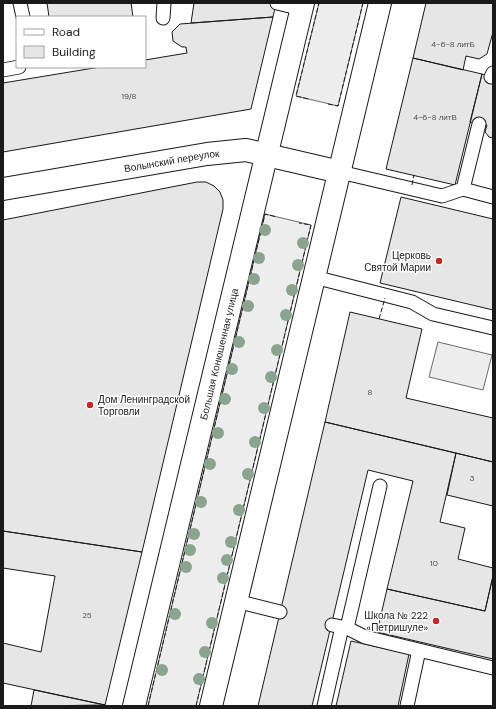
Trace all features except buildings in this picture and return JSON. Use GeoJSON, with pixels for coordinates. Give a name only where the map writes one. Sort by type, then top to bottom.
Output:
{"type":"FeatureCollection","features":[{"type":"Feature","properties":{"kind":"main road"},"geometry":{"type":"LineString","coordinates":[[211,706],[380,3]]}},
{"type":"Feature","properties":{"kind":"main road","name":"Большая Конюшенная улица"},"geometry":{"type":"LineString","coordinates":[[134,706],[303,6]]}},
{"type":"Feature","properties":{"kind":"main road","name":"Волынский переулок"},"geometry":{"type":"LineString","coordinates":[[3,189],[207,154],[246,150],[340,172]]}},
{"type":"Feature","properties":{"kind":"lane"},"geometry":{"type":"LineString","coordinates":[[20,3],[22,16]]}},
{"type":"Feature","properties":{"kind":"lane"},"geometry":{"type":"LineString","coordinates":[[163,18],[164,3]]}},
{"type":"Feature","properties":{"kind":"lane"},"geometry":{"type":"LineString","coordinates":[[277,3],[303,6]]}},
{"type":"Feature","properties":{"kind":"lane"},"geometry":{"type":"LineString","coordinates":[[3,70],[16,67]]}},
{"type":"Feature","properties":{"kind":"lane"},"geometry":{"type":"LineString","coordinates":[[463,189],[479,124]]}},
{"type":"Feature","properties":{"kind":"lane"},"geometry":{"type":"LineString","coordinates":[[340,172],[442,196],[463,189],[493,197]]}},
{"type":"Feature","properties":{"kind":"lane"},"geometry":{"type":"LineString","coordinates":[[314,277],[412,302],[433,314],[493,328]]}},
{"type":"Feature","properties":{"kind":"lane"},"geometry":{"type":"LineString","coordinates":[[324,706],[340,626],[380,486]]}},
{"type":"Feature","properties":{"kind":"lane"},"geometry":{"type":"LineString","coordinates":[[236,602],[280,612]]}},
{"type":"Feature","properties":{"kind":"lane"},"geometry":{"type":"LineString","coordinates":[[340,626],[365,637],[493,668]]}},
{"type":"Feature","properties":{"kind":"lane"},"geometry":{"type":"LineString","coordinates":[[407,706],[419,650]]}},
{"type":"Feature","properties":{"kind":"shaded area"},"geometry":{"type":"Polygon","coordinates":[[[319,3],[363,3],[338,106],[296,96],[319,3]]]}},
{"type":"Feature","properties":{"kind":"shaded area"},"geometry":{"type":"Polygon","coordinates":[[[265,214],[311,225],[196,706],[148,706],[265,214]]]}},
{"type":"Feature","properties":{"kind":"shaded area"},"geometry":{"type":"Polygon","coordinates":[[[438,342],[492,355],[483,390],[429,377],[438,342]]]}},
{"type":"Feature","properties":{"kind":"fence"},"geometry":{"type":"LineString","coordinates":[[308,99],[296,96],[319,3]]}},
{"type":"Feature","properties":{"kind":"fence"},"geometry":{"type":"LineString","coordinates":[[328,104],[338,106],[363,3]]}},
{"type":"Feature","properties":{"kind":"fence"},"geometry":{"type":"LineString","coordinates":[[412,185],[414,175]]}},
{"type":"Feature","properties":{"kind":"fence"},"geometry":{"type":"LineString","coordinates":[[148,706],[265,214],[277,217]]}},
{"type":"Feature","properties":{"kind":"fence"},"geometry":{"type":"LineString","coordinates":[[196,706],[311,225],[299,223]]}},
{"type":"Feature","properties":{"kind":"fence"},"geometry":{"type":"LineString","coordinates":[[379,319],[385,298]]}},
{"type":"Feature","properties":{"kind":"place","name":"Церковь Святой Марии"},"geometry":{"type":"Point","coordinates":[439,261]}},
{"type":"Feature","properties":{"kind":"place","name":"Дом Ленинградской Торговли"},"geometry":{"type":"Point","coordinates":[90,405]}},
{"type":"Feature","properties":{"kind":"place","name":"Школа № 222 «Петришуле»"},"geometry":{"type":"Point","coordinates":[436,621]}}]}
